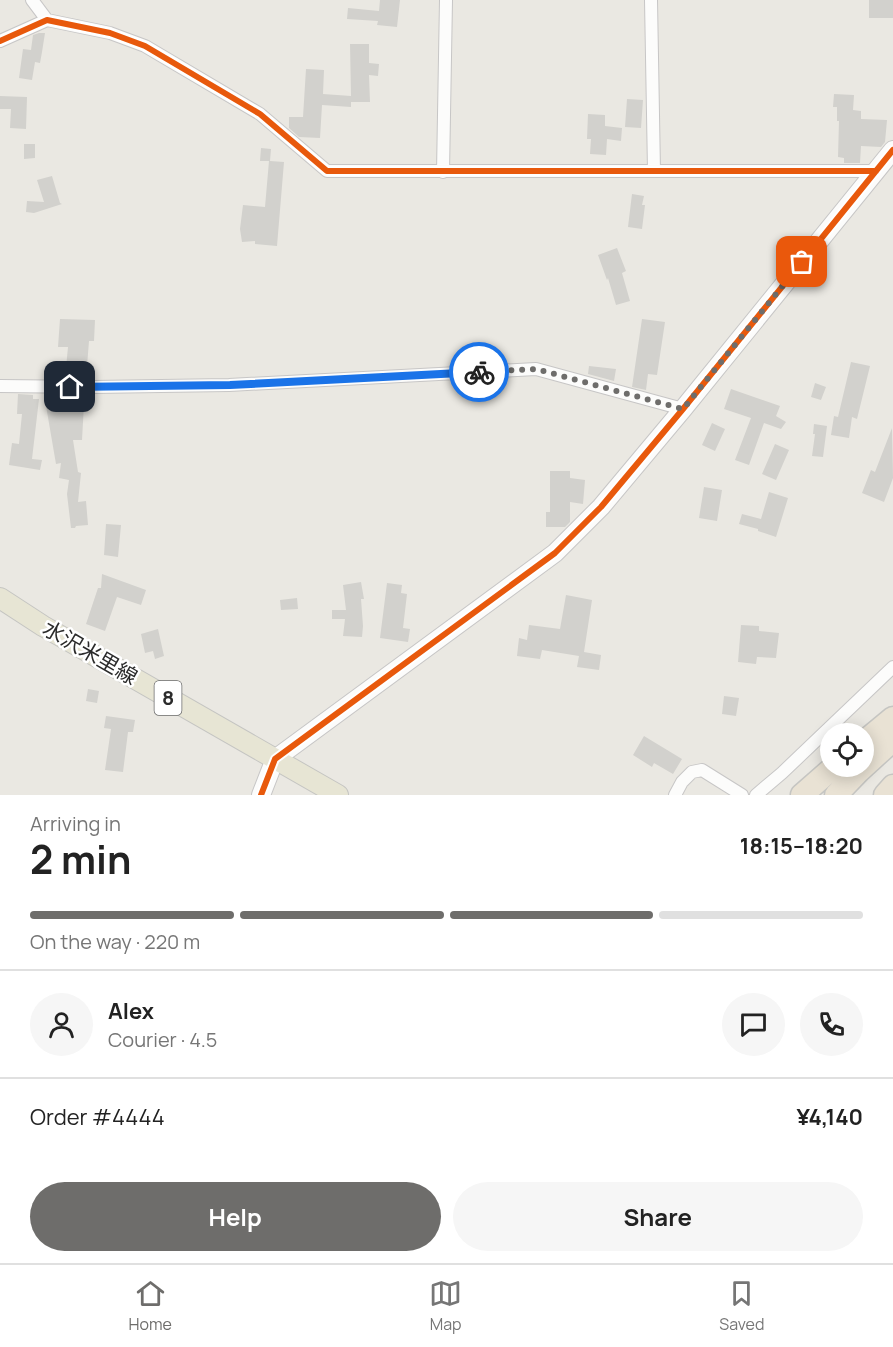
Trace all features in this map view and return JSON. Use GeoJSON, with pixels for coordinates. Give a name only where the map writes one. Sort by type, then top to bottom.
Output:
{"type":"FeatureCollection","features":[{"type":"Feature","properties":{"kind":"highway"},"geometry":{"type":"LineString","coordinates":[[874,734],[893,718]]}},
{"type":"Feature","properties":{"kind":"highway"},"geometry":{"type":"LineString","coordinates":[[836,795],[893,740]]}},
{"type":"Feature","properties":{"kind":"highway"},"geometry":{"type":"LineString","coordinates":[[802,795],[822,777]]}},
{"type":"Feature","properties":{"kind":"highway"},"geometry":{"type":"LineString","coordinates":[[885,795],[893,786]]}},
{"type":"Feature","properties":{"kind":"main road","name":"水沢米里線"},"geometry":{"type":"LineString","coordinates":[[0,598],[43,626],[338,795]]}},
{"type":"Feature","properties":{"kind":"street"},"geometry":{"type":"LineString","coordinates":[[32,0],[47,20]]}},
{"type":"Feature","properties":{"kind":"street"},"geometry":{"type":"LineString","coordinates":[[443,172],[446,0]]}},
{"type":"Feature","properties":{"kind":"street"},"geometry":{"type":"LineString","coordinates":[[651,0],[654,171]]}},
{"type":"Feature","properties":{"kind":"street"},"geometry":{"type":"LineString","coordinates":[[0,42],[47,20],[110,33],[145,46],[260,114],[327,171],[876,171]]}},
{"type":"Feature","properties":{"kind":"street"},"geometry":{"type":"LineString","coordinates":[[261,795],[275,759],[555,553],[601,507],[893,150]]}},
{"type":"Feature","properties":{"kind":"street"},"geometry":{"type":"LineString","coordinates":[[0,387],[230,385],[536,369],[683,409]]}},
{"type":"Feature","properties":{"kind":"street"},"geometry":{"type":"LineString","coordinates":[[756,795],[782,773],[893,666]]}},
{"type":"Feature","properties":{"kind":"street"},"geometry":{"type":"LineString","coordinates":[[675,795],[682,782],[692,772],[702,771],[742,795]]}},
{"type":"Feature","properties":{"kind":"building"},"geometry":{"type":"Polygon","coordinates":[[[380,0],[400,0],[397,27],[377,25],[378,21],[347,19],[348,8],[379,11],[380,0]]]}},
{"type":"Feature","properties":{"kind":"building"},"geometry":{"type":"Polygon","coordinates":[[[869,0],[893,0],[893,18],[869,18],[869,0]]]}},
{"type":"Feature","properties":{"kind":"building"},"geometry":{"type":"Polygon","coordinates":[[[45,33],[40,63],[35,62],[32,80],[19,78],[23,49],[31,50],[33,35],[45,33]]]}},
{"type":"Feature","properties":{"kind":"building"},"geometry":{"type":"Polygon","coordinates":[[[350,44],[369,44],[369,63],[379,64],[378,76],[369,75],[370,102],[351,102],[351,107],[322,105],[320,138],[299,137],[289,128],[289,117],[303,117],[306,69],[324,70],[323,94],[351,96],[350,44]]]}},
{"type":"Feature","properties":{"kind":"building"},"geometry":{"type":"Polygon","coordinates":[[[834,94],[854,95],[853,110],[861,111],[861,119],[887,120],[885,142],[881,147],[861,146],[860,163],[844,163],[844,158],[838,157],[839,121],[837,121],[837,107],[833,107],[834,94]]]}},
{"type":"Feature","properties":{"kind":"building"},"geometry":{"type":"Polygon","coordinates":[[[0,96],[27,97],[26,129],[10,128],[11,109],[0,109],[0,96]]]}},
{"type":"Feature","properties":{"kind":"building"},"geometry":{"type":"Polygon","coordinates":[[[627,99],[643,100],[641,128],[625,127],[627,99]]]}},
{"type":"Feature","properties":{"kind":"building"},"geometry":{"type":"Polygon","coordinates":[[[588,114],[605,115],[605,126],[622,128],[621,141],[607,139],[606,155],[590,154],[591,139],[587,139],[588,114]]]}},
{"type":"Feature","properties":{"kind":"building"},"geometry":{"type":"Polygon","coordinates":[[[24,144],[35,144],[35,158],[24,159],[24,144]]]}},
{"type":"Feature","properties":{"kind":"building"},"geometry":{"type":"Polygon","coordinates":[[[261,148],[271,149],[270,161],[284,162],[277,246],[255,244],[255,241],[242,242],[240,229],[243,205],[265,207],[269,161],[260,161],[261,148]]]}},
{"type":"Feature","properties":{"kind":"building"},"geometry":{"type":"Polygon","coordinates":[[[52,176],[62,204],[34,213],[26,212],[27,201],[44,202],[37,180],[52,176]]]}},
{"type":"Feature","properties":{"kind":"building"},"geometry":{"type":"Polygon","coordinates":[[[632,194],[644,196],[642,229],[628,227],[632,194]]]}},
{"type":"Feature","properties":{"kind":"building"},"geometry":{"type":"Polygon","coordinates":[[[617,248],[626,271],[622,273],[630,301],[616,305],[598,255],[617,248]]]}},
{"type":"Feature","properties":{"kind":"building"},"geometry":{"type":"Polygon","coordinates":[[[60,319],[95,320],[94,341],[89,341],[86,379],[65,378],[68,347],[58,347],[60,319]]]}},
{"type":"Feature","properties":{"kind":"building"},"geometry":{"type":"Polygon","coordinates":[[[642,319],[665,322],[657,375],[648,374],[646,390],[632,387],[642,319]]]}},
{"type":"Feature","properties":{"kind":"building"},"geometry":{"type":"Polygon","coordinates":[[[851,362],[870,366],[857,419],[852,417],[849,438],[831,435],[834,416],[838,417],[851,362]]]}},
{"type":"Feature","properties":{"kind":"building"},"geometry":{"type":"Polygon","coordinates":[[[589,366],[616,369],[614,381],[588,374],[589,366]]]}},
{"type":"Feature","properties":{"kind":"building"},"geometry":{"type":"Polygon","coordinates":[[[815,383],[826,387],[821,400],[811,397],[815,383]]]}},
{"type":"Feature","properties":{"kind":"building"},"geometry":{"type":"Polygon","coordinates":[[[731,389],[780,406],[776,416],[786,422],[781,429],[764,423],[749,465],[735,460],[751,418],[724,409],[731,389]]]}},
{"type":"Feature","properties":{"kind":"building"},"geometry":{"type":"Polygon","coordinates":[[[18,394],[33,395],[33,399],[39,399],[32,459],[42,460],[40,470],[9,465],[12,443],[19,444],[22,414],[17,414],[18,394]]]}},
{"type":"Feature","properties":{"kind":"building"},"geometry":{"type":"Polygon","coordinates":[[[57,395],[89,395],[89,404],[84,404],[82,440],[73,440],[78,472],[81,473],[78,502],[86,501],[88,525],[75,528],[71,528],[67,494],[69,480],[59,478],[61,463],[56,464],[45,400],[57,401],[57,395]]]}},
{"type":"Feature","properties":{"kind":"building"},"geometry":{"type":"Polygon","coordinates":[[[712,423],[725,429],[715,451],[702,445],[712,423]]]}},
{"type":"Feature","properties":{"kind":"building"},"geometry":{"type":"Polygon","coordinates":[[[814,424],[827,426],[823,457],[812,456],[814,424]]]}},
{"type":"Feature","properties":{"kind":"building"},"geometry":{"type":"Polygon","coordinates":[[[892,428],[893,478],[884,502],[862,493],[871,470],[875,472],[892,428]]]}},
{"type":"Feature","properties":{"kind":"building"},"geometry":{"type":"Polygon","coordinates":[[[775,444],[789,450],[776,480],[762,474],[775,444]]]}},
{"type":"Feature","properties":{"kind":"building"},"geometry":{"type":"Polygon","coordinates":[[[550,471],[570,471],[570,478],[585,480],[583,504],[570,502],[570,522],[565,527],[546,527],[546,512],[550,512],[550,471]]]}},
{"type":"Feature","properties":{"kind":"building"},"geometry":{"type":"Polygon","coordinates":[[[704,487],[722,490],[717,521],[699,518],[704,487]]]}},
{"type":"Feature","properties":{"kind":"building"},"geometry":{"type":"Polygon","coordinates":[[[769,492],[788,498],[776,537],[739,524],[742,514],[761,519],[769,492]]]}},
{"type":"Feature","properties":{"kind":"building"},"geometry":{"type":"Polygon","coordinates":[[[106,524],[121,525],[118,557],[104,555],[106,524]]]}},
{"type":"Feature","properties":{"kind":"building"},"geometry":{"type":"Polygon","coordinates":[[[102,574],[146,590],[141,605],[117,597],[105,631],[86,624],[98,588],[101,588],[102,574]]]}},
{"type":"Feature","properties":{"kind":"building"},"geometry":{"type":"Polygon","coordinates":[[[361,582],[364,599],[361,599],[362,637],[343,636],[345,619],[332,619],[332,610],[346,610],[343,585],[361,582]]]}},
{"type":"Feature","properties":{"kind":"building"},"geometry":{"type":"Polygon","coordinates":[[[387,583],[402,585],[401,593],[407,594],[403,628],[410,629],[408,642],[380,638],[387,583]]]}},
{"type":"Feature","properties":{"kind":"building"},"geometry":{"type":"Polygon","coordinates":[[[566,595],[592,600],[584,652],[601,655],[599,670],[577,667],[579,656],[542,650],[540,659],[517,656],[519,638],[527,640],[529,625],[560,629],[566,595]]]}},
{"type":"Feature","properties":{"kind":"building"},"geometry":{"type":"Polygon","coordinates":[[[297,598],[298,609],[281,610],[280,600],[297,598]]]}},
{"type":"Feature","properties":{"kind":"building"},"geometry":{"type":"Polygon","coordinates":[[[741,625],[759,626],[759,631],[779,633],[776,658],[757,657],[756,664],[738,662],[741,625]]]}},
{"type":"Feature","properties":{"kind":"building"},"geometry":{"type":"Polygon","coordinates":[[[158,629],[164,656],[155,659],[153,651],[145,653],[141,634],[158,629]]]}},
{"type":"Feature","properties":{"kind":"building"},"geometry":{"type":"Polygon","coordinates":[[[88,689],[99,691],[97,703],[86,701],[88,689]]]}},
{"type":"Feature","properties":{"kind":"building"},"geometry":{"type":"Polygon","coordinates":[[[724,696],[739,698],[736,716],[722,714],[724,696]]]}},
{"type":"Feature","properties":{"kind":"building"},"geometry":{"type":"Polygon","coordinates":[[[106,716],[135,720],[133,732],[128,732],[123,772],[105,770],[111,729],[104,728],[106,716]]]}},
{"type":"Feature","properties":{"kind":"building"},"geometry":{"type":"Polygon","coordinates":[[[644,736],[682,759],[673,774],[654,763],[652,767],[633,755],[644,736]]]}},
{"type":"Feature","properties":{"kind":"cycle path"},"geometry":{"type":"LineString","coordinates":[[0,41],[47,20],[110,33],[145,46],[260,114],[327,171],[876,171]]}},
{"type":"Feature","properties":{"kind":"cycle path"},"geometry":{"type":"LineString","coordinates":[[261,795],[275,759],[555,553],[601,507],[893,150]]}},
{"type":"Feature","properties":{"kind":"way so far"},"geometry":{"type":"LineString","coordinates":[[479,372],[536,369],[683,409],[802,262]]}},
{"type":"Feature","properties":{"kind":"route"},"geometry":{"type":"LineString","coordinates":[[70,387],[230,385],[479,372]]}}]}
